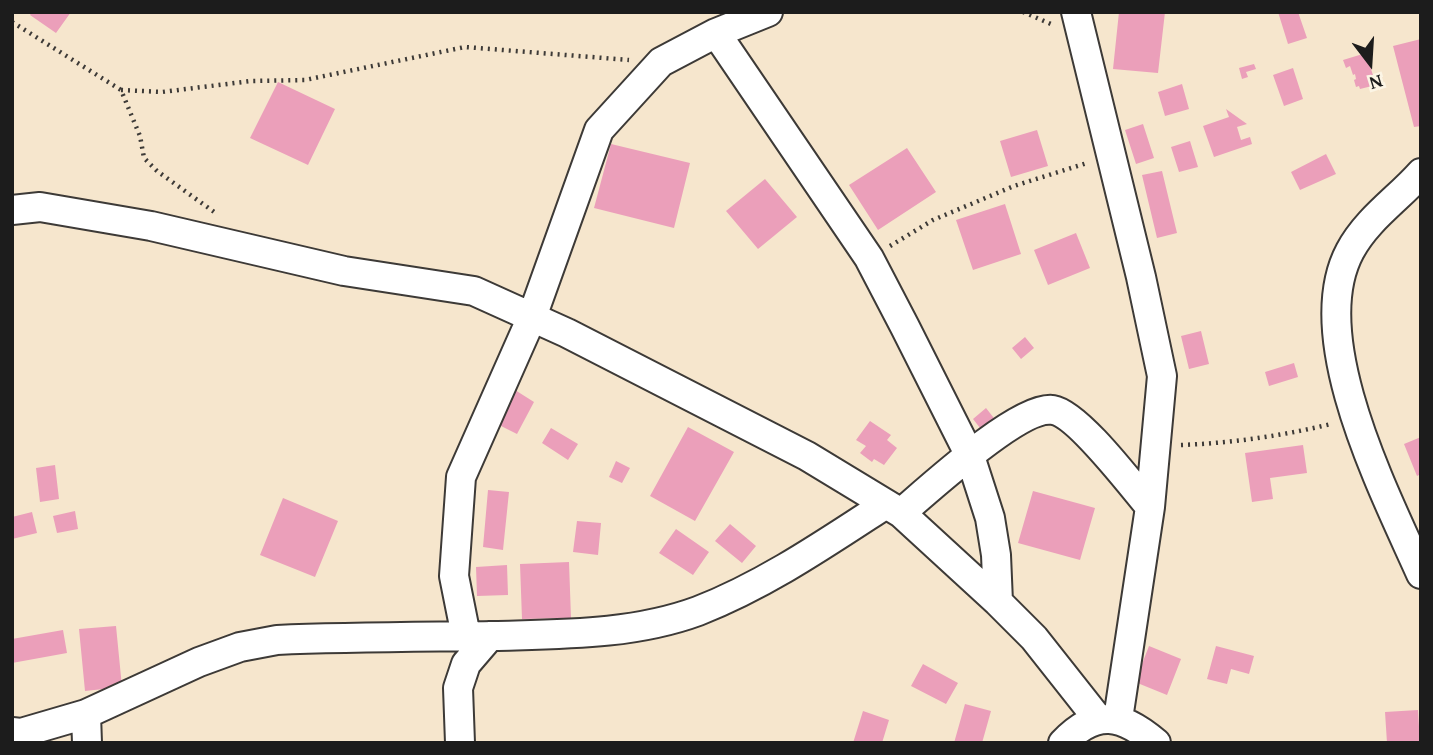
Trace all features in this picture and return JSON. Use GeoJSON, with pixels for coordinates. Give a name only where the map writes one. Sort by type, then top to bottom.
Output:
{"type":"FeatureCollection","features":[{"type":"Feature","properties":{"kind":"street"},"geometry":{"type":"LineString","coordinates":[[460,743],[458,688],[478,636],[454,576],[461,477],[532,317],[600,130],[661,62],[716,33],[768,12]]}},
{"type":"Feature","properties":{"kind":"street"},"geometry":{"type":"LineString","coordinates":[[1076,12],[1112,155],[1162,376],[1150,507],[1108,719]]}},
{"type":"Feature","properties":{"kind":"street"},"geometry":{"type":"LineString","coordinates":[[716,33],[869,258],[970,456],[990,517],[996,555],[998,602]]}},
{"type":"Feature","properties":{"kind":"street"},"geometry":{"type":"LineString","coordinates":[[1421,173],[1379,213],[1350,251],[1336,289],[1338,345],[1356,419],[1421,574]]}},
{"type":"Feature","properties":{"kind":"street"},"geometry":{"type":"LineString","coordinates":[[12,194],[26,209],[151,226],[344,271],[474,291],[532,317],[807,456],[893,509],[998,602],[1108,719]]}},
{"type":"Feature","properties":{"kind":"street"},"geometry":{"type":"LineString","coordinates":[[12,732],[21,733],[86,714],[199,663],[240,647],[277,639],[578,634],[642,626],[696,612],[738,594],[893,509],[1034,411],[1054,410],[1070,418],[1150,507]]}},
{"type":"Feature","properties":{"kind":"street"},"geometry":{"type":"LineString","coordinates":[[86,714],[87,743]]}},
{"type":"Feature","properties":{"kind":"street"},"geometry":{"type":"LineString","coordinates":[[1063,743],[1076,729],[1108,719],[1137,726],[1156,743]]}},
{"type":"Feature","properties":{"kind":"path"},"geometry":{"type":"LineString","coordinates":[[12,22],[121,90],[162,92],[251,81],[305,80],[465,47],[661,62]]}},
{"type":"Feature","properties":{"kind":"path"},"geometry":{"type":"LineString","coordinates":[[121,90],[140,136],[144,158],[157,171],[224,219],[248,248]]}},
{"type":"Feature","properties":{"kind":"path"},"geometry":{"type":"LineString","coordinates":[[869,258],[944,215],[1014,186],[1112,155]]}},
{"type":"Feature","properties":{"kind":"path"},"geometry":{"type":"LineString","coordinates":[[1156,447],[1223,444],[1272,437],[1356,419]]}},
{"type":"Feature","properties":{"kind":"building"},"geometry":{"type":"Polygon","coordinates":[[[32,12],[71,12],[56,33],[30,15],[32,12]]]}},
{"type":"Feature","properties":{"kind":"building"},"geometry":{"type":"Polygon","coordinates":[[[1119,12],[1165,12],[1158,73],[1113,69],[1119,12]]]}},
{"type":"Feature","properties":{"kind":"building"},"geometry":{"type":"Polygon","coordinates":[[[1278,12],[1298,12],[1307,38],[1288,44],[1278,12]]]}},
{"type":"Feature","properties":{"kind":"building"},"geometry":{"type":"Polygon","coordinates":[[[1421,39],[1421,126],[1414,127],[1393,46],[1421,39]]]}},
{"type":"Feature","properties":{"kind":"building"},"geometry":{"type":"Polygon","coordinates":[[[1366,53],[1376,85],[1360,89],[1359,86],[1356,87],[1355,74],[1353,75],[1350,66],[1346,68],[1343,60],[1366,53]]]}},
{"type":"Feature","properties":{"kind":"building"},"geometry":{"type":"Polygon","coordinates":[[[1254,64],[1256,69],[1246,72],[1248,77],[1242,79],[1239,68],[1254,64]]]}},
{"type":"Feature","properties":{"kind":"building"},"geometry":{"type":"Polygon","coordinates":[[[1293,68],[1303,99],[1284,106],[1273,75],[1293,68]]]}},
{"type":"Feature","properties":{"kind":"building"},"geometry":{"type":"Polygon","coordinates":[[[278,82],[335,109],[308,165],[250,138],[278,82]]]}},
{"type":"Feature","properties":{"kind":"building"},"geometry":{"type":"Polygon","coordinates":[[[1182,84],[1189,109],[1165,116],[1158,92],[1182,84]]]}},
{"type":"Feature","properties":{"kind":"building"},"geometry":{"type":"Polygon","coordinates":[[[1226,109],[1247,124],[1237,127],[1241,140],[1250,137],[1252,144],[1214,157],[1203,126],[1229,117],[1226,109]]]}},
{"type":"Feature","properties":{"kind":"building"},"geometry":{"type":"Polygon","coordinates":[[[1143,124],[1154,158],[1136,164],[1125,130],[1143,124]]]}},
{"type":"Feature","properties":{"kind":"building"},"geometry":{"type":"Polygon","coordinates":[[[1037,130],[1048,166],[1011,177],[1000,141],[1037,130]]]}},
{"type":"Feature","properties":{"kind":"building"},"geometry":{"type":"Polygon","coordinates":[[[1190,141],[1198,167],[1179,172],[1171,147],[1190,141]]]}},
{"type":"Feature","properties":{"kind":"building"},"geometry":{"type":"Polygon","coordinates":[[[611,144],[690,163],[674,228],[594,208],[611,144]]]}},
{"type":"Feature","properties":{"kind":"building"},"geometry":{"type":"Polygon","coordinates":[[[907,148],[936,192],[878,230],[849,185],[907,148]]]}},
{"type":"Feature","properties":{"kind":"building"},"geometry":{"type":"Polygon","coordinates":[[[1326,154],[1336,174],[1300,190],[1291,172],[1326,154]]]}},
{"type":"Feature","properties":{"kind":"building"},"geometry":{"type":"Polygon","coordinates":[[[1162,171],[1177,233],[1157,238],[1142,175],[1162,171]]]}},
{"type":"Feature","properties":{"kind":"building"},"geometry":{"type":"Polygon","coordinates":[[[765,179],[797,217],[758,249],[726,211],[765,179]]]}},
{"type":"Feature","properties":{"kind":"building"},"geometry":{"type":"Polygon","coordinates":[[[1005,204],[1021,254],[973,270],[956,220],[1005,204]]]}},
{"type":"Feature","properties":{"kind":"building"},"geometry":{"type":"Polygon","coordinates":[[[1076,233],[1090,268],[1048,285],[1034,250],[1076,233]]]}},
{"type":"Feature","properties":{"kind":"building"},"geometry":{"type":"Polygon","coordinates":[[[1201,331],[1209,364],[1189,369],[1181,336],[1201,331]]]}},
{"type":"Feature","properties":{"kind":"building"},"geometry":{"type":"Polygon","coordinates":[[[1025,337],[1034,348],[1021,359],[1012,348],[1025,337]]]}},
{"type":"Feature","properties":{"kind":"building"},"geometry":{"type":"Polygon","coordinates":[[[1294,363],[1298,377],[1269,386],[1265,372],[1294,363]]]}},
{"type":"Feature","properties":{"kind":"building"},"geometry":{"type":"Polygon","coordinates":[[[515,390],[534,402],[517,434],[497,424],[515,390]]]}},
{"type":"Feature","properties":{"kind":"building"},"geometry":{"type":"Polygon","coordinates":[[[986,408],[997,422],[984,433],[973,419],[986,408]]]}},
{"type":"Feature","properties":{"kind":"building"},"geometry":{"type":"Polygon","coordinates":[[[870,421],[891,435],[887,440],[897,448],[884,465],[874,459],[872,462],[860,453],[866,446],[856,440],[870,421]]]}},
{"type":"Feature","properties":{"kind":"building"},"geometry":{"type":"Polygon","coordinates":[[[688,427],[734,452],[695,521],[650,496],[688,427]]]}},
{"type":"Feature","properties":{"kind":"building"},"geometry":{"type":"Polygon","coordinates":[[[551,428],[578,444],[568,460],[542,443],[551,428]]]}},
{"type":"Feature","properties":{"kind":"building"},"geometry":{"type":"Polygon","coordinates":[[[1421,437],[1421,474],[1417,476],[1404,444],[1421,437]]]}},
{"type":"Feature","properties":{"kind":"building"},"geometry":{"type":"Polygon","coordinates":[[[1303,445],[1307,473],[1270,478],[1273,499],[1252,502],[1245,453],[1303,445]]]}},
{"type":"Feature","properties":{"kind":"building"},"geometry":{"type":"Polygon","coordinates":[[[616,461],[630,468],[622,483],[609,477],[616,461]]]}},
{"type":"Feature","properties":{"kind":"building"},"geometry":{"type":"Polygon","coordinates":[[[55,465],[59,499],[40,502],[36,468],[55,465]]]}},
{"type":"Feature","properties":{"kind":"building"},"geometry":{"type":"Polygon","coordinates":[[[488,490],[509,492],[503,550],[483,547],[488,490]]]}},
{"type":"Feature","properties":{"kind":"building"},"geometry":{"type":"Polygon","coordinates":[[[1033,491],[1095,508],[1080,560],[1018,543],[1033,491]]]}},
{"type":"Feature","properties":{"kind":"building"},"geometry":{"type":"Polygon","coordinates":[[[283,498],[338,521],[315,577],[260,555],[283,498]]]}},
{"type":"Feature","properties":{"kind":"building"},"geometry":{"type":"Polygon","coordinates":[[[75,511],[78,529],[57,533],[53,516],[75,511]]]}},
{"type":"Feature","properties":{"kind":"building"},"geometry":{"type":"Polygon","coordinates":[[[32,512],[37,533],[12,539],[12,517],[32,512]]]}},
{"type":"Feature","properties":{"kind":"building"},"geometry":{"type":"Polygon","coordinates":[[[577,521],[601,523],[598,555],[573,552],[577,521]]]}},
{"type":"Feature","properties":{"kind":"building"},"geometry":{"type":"Polygon","coordinates":[[[730,524],[756,546],[742,563],[715,541],[730,524]]]}},
{"type":"Feature","properties":{"kind":"building"},"geometry":{"type":"Polygon","coordinates":[[[676,529],[709,552],[693,575],[659,553],[676,529]]]}},
{"type":"Feature","properties":{"kind":"building"},"geometry":{"type":"Polygon","coordinates":[[[569,562],[571,618],[522,619],[520,564],[569,562]]]}},
{"type":"Feature","properties":{"kind":"building"},"geometry":{"type":"Polygon","coordinates":[[[507,565],[508,595],[477,596],[476,567],[507,565]]]}},
{"type":"Feature","properties":{"kind":"building"},"geometry":{"type":"Polygon","coordinates":[[[116,626],[122,687],[85,691],[79,629],[116,626]]]}},
{"type":"Feature","properties":{"kind":"building"},"geometry":{"type":"Polygon","coordinates":[[[63,630],[67,653],[12,663],[12,639],[63,630]]]}},
{"type":"Feature","properties":{"kind":"building"},"geometry":{"type":"Polygon","coordinates":[[[1149,646],[1181,659],[1167,695],[1135,682],[1149,646]]]}},
{"type":"Feature","properties":{"kind":"building"},"geometry":{"type":"Polygon","coordinates":[[[1216,646],[1254,656],[1249,674],[1231,669],[1227,684],[1207,679],[1216,646]]]}},
{"type":"Feature","properties":{"kind":"building"},"geometry":{"type":"Polygon","coordinates":[[[923,664],[958,683],[946,704],[911,686],[923,664]]]}},
{"type":"Feature","properties":{"kind":"building"},"geometry":{"type":"Polygon","coordinates":[[[965,704],[991,711],[982,743],[954,743],[965,704]]]}},
{"type":"Feature","properties":{"kind":"building"},"geometry":{"type":"Polygon","coordinates":[[[1418,710],[1420,743],[1387,743],[1385,712],[1418,710]]]}},
{"type":"Feature","properties":{"kind":"building"},"geometry":{"type":"Polygon","coordinates":[[[863,711],[889,720],[882,743],[853,743],[863,711]]]}}]}
